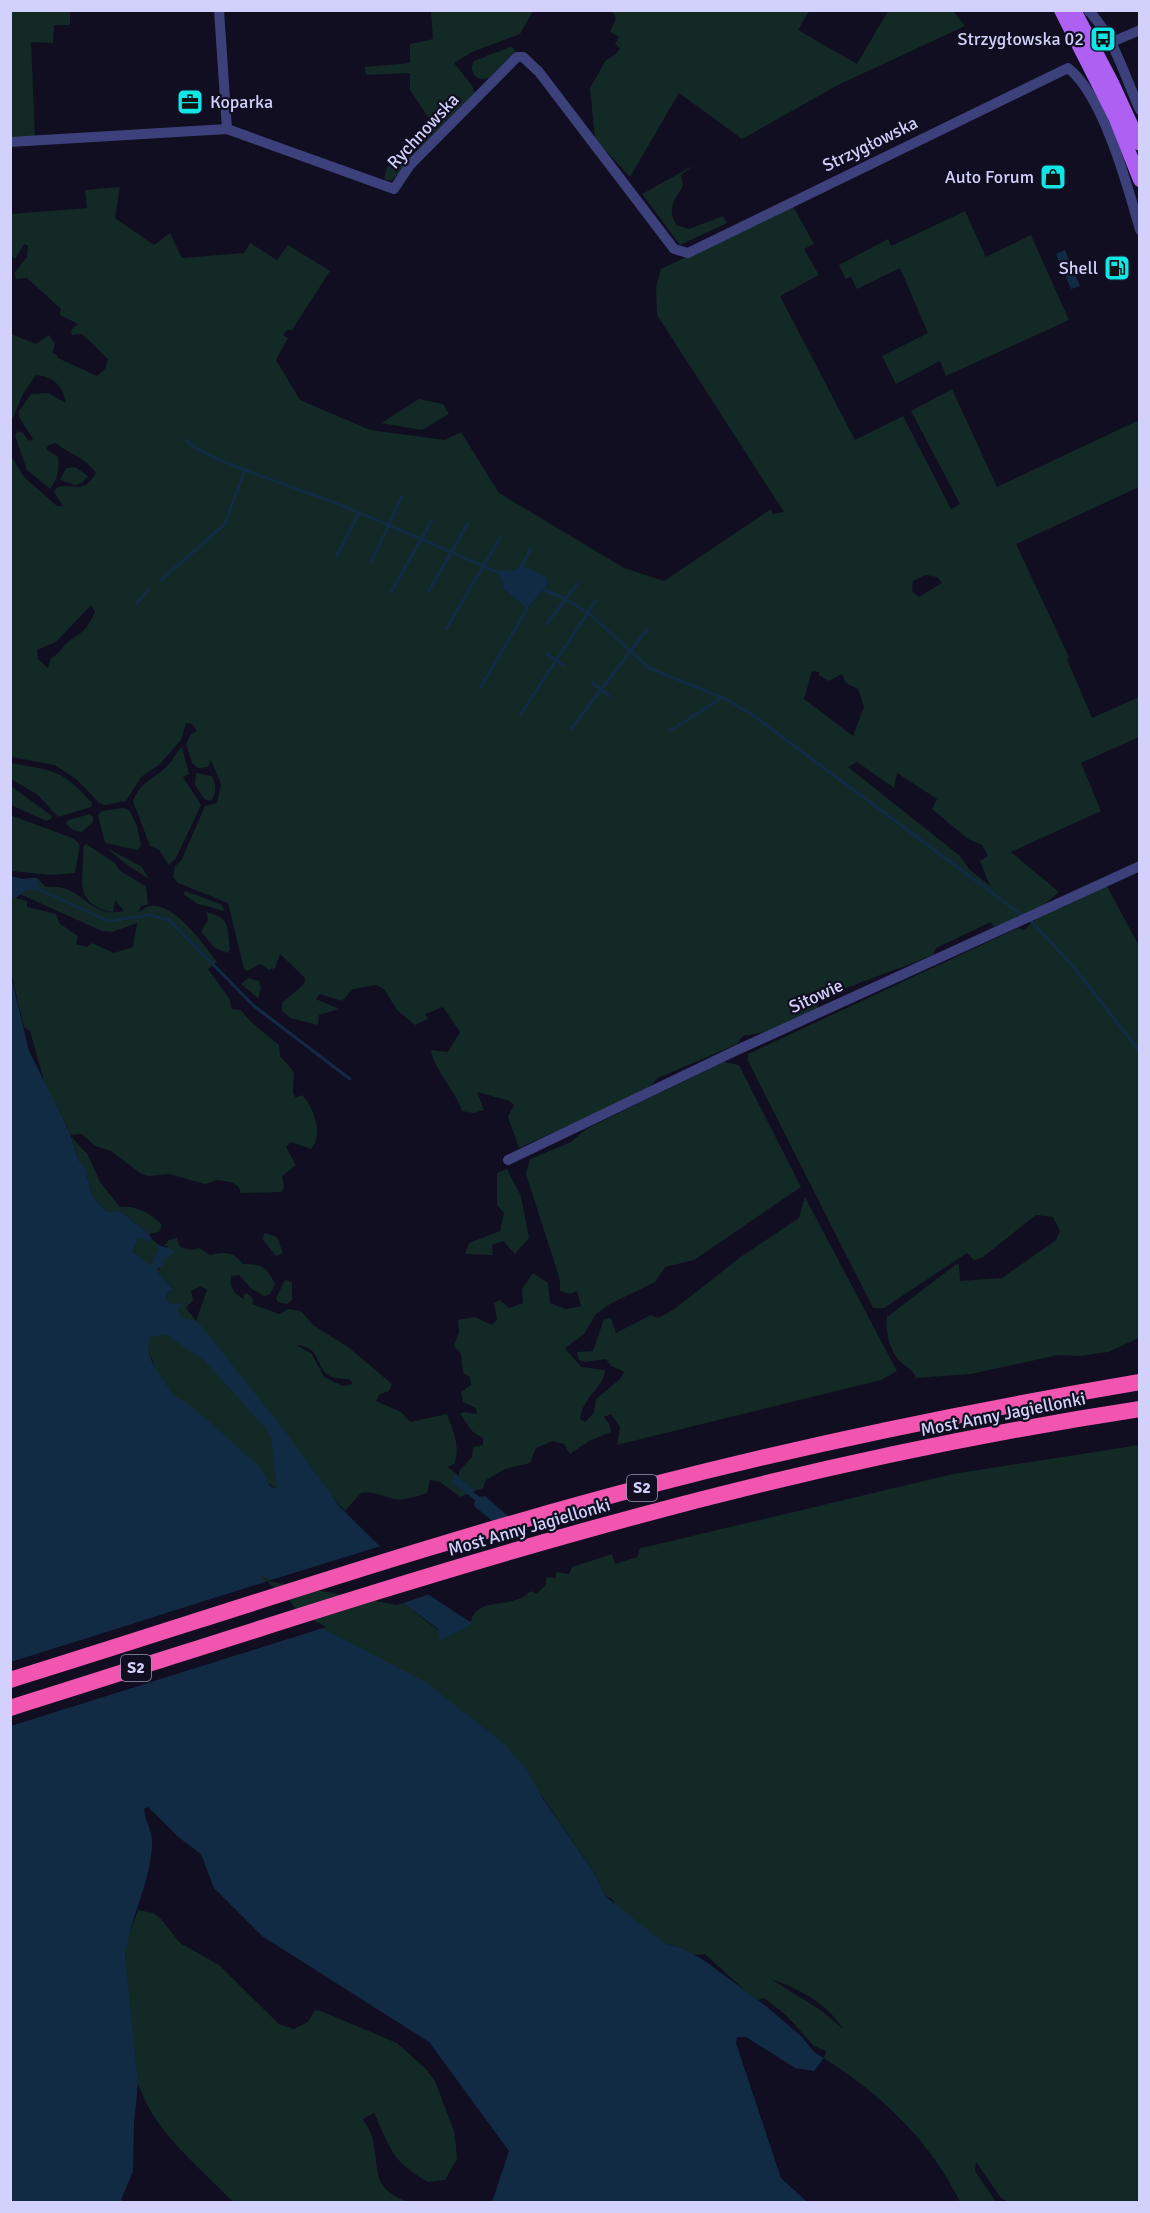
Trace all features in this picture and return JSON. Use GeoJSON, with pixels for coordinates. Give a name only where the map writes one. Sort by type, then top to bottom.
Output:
{"type":"FeatureCollection","features":[{"type":"Feature","properties":{"kind":"highway","name":"Most Anny Jagiellonki"},"geometry":{"type":"LineString","coordinates":[[10,1680],[462,1539],[649,1486],[909,1424],[1140,1382]]}},
{"type":"Feature","properties":{"kind":"highway","name":"Most Anny Jagiellonki"},"geometry":{"type":"LineString","coordinates":[[10,1707],[476,1562],[658,1510],[890,1455],[1140,1409]]}},
{"type":"Feature","properties":{"kind":"main road"},"geometry":{"type":"LineString","coordinates":[[1061,10],[1115,117],[1140,180]]}},
{"type":"Feature","properties":{"kind":"main road"},"geometry":{"type":"LineString","coordinates":[[1074,10],[1112,83],[1140,144]]}},
{"type":"Feature","properties":{"kind":"street"},"geometry":{"type":"LineString","coordinates":[[219,10],[227,129]]}},
{"type":"Feature","properties":{"kind":"street"},"geometry":{"type":"LineString","coordinates":[[1088,10],[1112,42],[1140,110]]}},
{"type":"Feature","properties":{"kind":"street"},"geometry":{"type":"LineString","coordinates":[[1112,42],[1140,30]]}},
{"type":"Feature","properties":{"kind":"street","name":"Rychnowska"},"geometry":{"type":"LineString","coordinates":[[10,142],[227,129],[394,189],[426,148],[517,57],[524,57],[674,249],[688,253]]}},
{"type":"Feature","properties":{"kind":"street","name":"Strzygłowska"},"geometry":{"type":"LineString","coordinates":[[688,253],[1068,68],[1086,90],[1110,139],[1140,230]]}},
{"type":"Feature","properties":{"kind":"street","name":"Sitowie"},"geometry":{"type":"LineString","coordinates":[[508,1160],[735,1051],[1140,866]]}},
{"type":"Feature","properties":{"kind":"green space"},"geometry":{"type":"Polygon","coordinates":[[[11,11],[70,11],[70,25],[54,25],[53,43],[31,42],[35,136],[11,137],[11,11]]]}},
{"type":"Feature","properties":{"kind":"green space"},"geometry":{"type":"Polygon","coordinates":[[[431,11],[533,11],[520,34],[472,52],[454,63],[471,84],[475,94],[391,181],[384,179],[387,167],[427,131],[432,123],[410,90],[410,73],[366,75],[365,67],[410,63],[410,44],[433,39],[431,11]]]}},
{"type":"Feature","properties":{"kind":"green space"},"geometry":{"type":"Polygon","coordinates":[[[612,11],[809,11],[798,30],[857,64],[888,11],[953,11],[965,26],[838,85],[742,139],[679,93],[630,177],[595,139],[590,88],[606,60],[615,55],[620,48],[615,44],[619,37],[610,32],[616,18],[612,11]]]}},
{"type":"Feature","properties":{"kind":"green space"},"geometry":{"type":"Polygon","coordinates":[[[510,47],[514,48],[515,52],[489,78],[477,78],[472,72],[474,61],[510,47]]]}},
{"type":"Feature","properties":{"kind":"green space"},"geometry":{"type":"Polygon","coordinates":[[[694,165],[681,175],[683,186],[674,200],[672,209],[676,225],[689,229],[723,216],[727,223],[680,245],[642,194],[694,165]]]}},
{"type":"Feature","properties":{"kind":"green space"},"geometry":{"type":"Polygon","coordinates":[[[120,187],[115,218],[154,245],[170,233],[182,258],[244,253],[250,243],[277,260],[288,245],[330,271],[292,330],[287,330],[283,335],[288,338],[276,360],[300,400],[370,430],[445,440],[461,432],[499,493],[624,568],[664,581],[771,509],[773,514],[784,512],[657,315],[656,287],[661,269],[793,206],[814,244],[804,249],[819,275],[780,296],[855,440],[903,416],[951,509],[960,504],[911,411],[952,389],[997,487],[1139,420],[1139,487],[1016,544],[1069,657],[1067,659],[1092,718],[1139,697],[1139,737],[1081,763],[1101,811],[1011,852],[1059,892],[1040,908],[994,927],[991,922],[936,948],[933,955],[817,1001],[818,1011],[766,1032],[743,1036],[737,1044],[658,1078],[647,1090],[519,1148],[508,1117],[514,1105],[510,1101],[477,1092],[484,1110],[473,1113],[462,1111],[436,1065],[431,1050],[448,1052],[460,1032],[443,1007],[425,1014],[428,1019],[415,1025],[397,1010],[384,989],[376,985],[353,989],[342,1001],[320,994],[316,999],[339,1009],[319,1015],[318,1025],[290,1018],[282,1011],[282,1003],[304,984],[305,978],[280,954],[275,968],[269,970],[260,964],[247,971],[244,969],[228,903],[178,883],[173,877],[175,866],[181,861],[205,806],[217,803],[221,784],[211,760],[208,767],[198,768],[192,763],[186,744],[191,734],[197,731],[192,724],[186,723],[181,740],[159,765],[141,777],[126,801],[105,805],[99,803],[77,780],[55,765],[11,757],[11,456],[24,477],[57,506],[63,506],[54,492],[56,488],[82,486],[96,473],[82,459],[56,443],[49,445],[46,449],[58,457],[59,461],[56,478],[50,489],[27,470],[15,436],[18,431],[23,433],[29,441],[33,439],[19,417],[19,411],[31,394],[48,393],[66,403],[56,383],[36,375],[23,394],[11,422],[11,334],[36,344],[49,335],[55,344],[52,353],[97,376],[105,369],[108,359],[82,334],[72,335],[71,330],[78,324],[60,315],[61,309],[27,278],[16,279],[14,273],[27,257],[28,246],[24,244],[15,259],[11,256],[11,214],[87,208],[85,190],[120,187]],[[926,575],[913,581],[912,591],[919,597],[942,583],[937,577],[926,575]],[[503,584],[502,588],[527,609],[548,584],[503,584]],[[91,605],[56,642],[37,650],[38,659],[48,668],[51,658],[87,626],[95,612],[91,605]],[[812,671],[804,699],[853,736],[864,707],[858,689],[846,683],[842,674],[829,681],[819,675],[819,672],[812,671]],[[857,762],[848,767],[960,856],[969,869],[990,886],[980,861],[988,856],[982,845],[968,839],[932,809],[937,799],[897,773],[894,788],[857,762]]]}},
{"type":"Feature","properties":{"kind":"green space"},"geometry":{"type":"Polygon","coordinates":[[[965,211],[986,257],[1031,235],[1069,320],[946,376],[940,361],[896,384],[882,356],[928,333],[900,268],[857,289],[851,277],[846,279],[839,265],[888,239],[891,246],[965,211]]]}},
{"type":"Feature","properties":{"kind":"green space"},"geometry":{"type":"Polygon","coordinates":[[[419,399],[443,404],[449,414],[422,430],[381,423],[419,399]]]}},
{"type":"Feature","properties":{"kind":"green space"},"geometry":{"type":"Polygon","coordinates":[[[75,467],[88,476],[82,483],[75,485],[60,480],[66,468],[75,467]]]}},
{"type":"Feature","properties":{"kind":"green space"},"geometry":{"type":"Polygon","coordinates":[[[182,747],[189,774],[183,777],[201,805],[176,858],[169,865],[159,850],[150,846],[133,801],[140,789],[169,764],[182,747]]]}},
{"type":"Feature","properties":{"kind":"green space"},"geometry":{"type":"Polygon","coordinates":[[[11,763],[47,770],[64,777],[92,803],[91,807],[58,817],[38,795],[11,779],[11,763]]]}},
{"type":"Feature","properties":{"kind":"green space"},"geometry":{"type":"Polygon","coordinates":[[[196,773],[212,776],[215,789],[211,801],[204,799],[195,785],[196,773]]]}},
{"type":"Feature","properties":{"kind":"green space"},"geometry":{"type":"Polygon","coordinates":[[[11,786],[52,816],[51,819],[46,821],[11,805],[11,786]]]}},
{"type":"Feature","properties":{"kind":"green space"},"geometry":{"type":"Polygon","coordinates":[[[123,808],[129,810],[137,826],[141,846],[137,850],[105,843],[98,815],[102,811],[123,808]]]}},
{"type":"Feature","properties":{"kind":"green space"},"geometry":{"type":"Polygon","coordinates":[[[90,814],[93,822],[82,832],[73,830],[66,824],[68,820],[90,814]]]}},
{"type":"Feature","properties":{"kind":"green space"},"geometry":{"type":"Polygon","coordinates":[[[10,815],[75,839],[80,845],[75,873],[52,875],[11,871],[10,815]]]}},
{"type":"Feature","properties":{"kind":"green space"},"geometry":{"type":"Polygon","coordinates":[[[86,844],[115,863],[120,871],[146,886],[148,905],[141,906],[139,912],[151,906],[169,911],[188,926],[205,946],[217,962],[208,969],[229,998],[232,1009],[241,1010],[254,1025],[279,1045],[280,1056],[294,1072],[293,1093],[296,1098],[302,1095],[314,1114],[317,1136],[311,1149],[291,1142],[286,1147],[296,1165],[282,1176],[284,1187],[281,1192],[241,1193],[238,1186],[231,1182],[217,1180],[205,1184],[169,1174],[149,1176],[140,1173],[111,1151],[95,1146],[82,1134],[71,1135],[45,1085],[30,1031],[24,1027],[11,972],[10,876],[22,879],[37,878],[46,887],[69,890],[101,910],[113,912],[90,903],[85,896],[82,878],[83,847],[86,844]],[[20,894],[16,898],[27,901],[27,907],[56,914],[60,924],[78,936],[76,944],[87,947],[92,943],[114,953],[133,947],[137,923],[112,932],[102,931],[20,894]],[[115,900],[113,912],[124,911],[115,900]]]}},
{"type":"Feature","properties":{"kind":"green space"},"geometry":{"type":"Polygon","coordinates":[[[107,848],[142,867],[149,879],[127,865],[107,848]]]}},
{"type":"Feature","properties":{"kind":"green space"},"geometry":{"type":"Polygon","coordinates":[[[1107,886],[1139,946],[1139,1338],[1108,1352],[1079,1356],[1058,1355],[971,1374],[916,1378],[897,1358],[892,1349],[887,1332],[887,1317],[955,1265],[959,1264],[960,1281],[1002,1278],[1056,1240],[1060,1231],[1053,1217],[1036,1215],[983,1257],[974,1260],[967,1253],[884,1308],[873,1308],[748,1061],[748,1054],[1018,928],[1024,930],[1037,918],[1107,886]]]}},
{"type":"Feature","properties":{"kind":"green space"},"geometry":{"type":"Polygon","coordinates":[[[185,891],[221,904],[225,911],[198,904],[183,894],[185,891]]]}},
{"type":"Feature","properties":{"kind":"green space"},"geometry":{"type":"Polygon","coordinates":[[[206,912],[224,920],[228,929],[230,950],[227,953],[215,948],[201,932],[208,920],[206,912]]]}},
{"type":"Feature","properties":{"kind":"green space"},"geometry":{"type":"Polygon","coordinates":[[[248,978],[259,981],[261,988],[258,998],[241,984],[248,978]]]}},
{"type":"Feature","properties":{"kind":"green space"},"geometry":{"type":"Polygon","coordinates":[[[724,1062],[739,1065],[801,1187],[694,1260],[665,1267],[655,1282],[610,1304],[596,1314],[584,1334],[565,1348],[581,1367],[605,1370],[602,1381],[585,1404],[580,1419],[585,1422],[594,1413],[596,1399],[620,1379],[624,1372],[611,1366],[606,1359],[585,1362],[579,1360],[577,1352],[593,1351],[604,1319],[611,1318],[616,1333],[651,1315],[658,1318],[673,1310],[742,1256],[799,1218],[805,1197],[897,1371],[881,1380],[617,1445],[620,1427],[611,1414],[604,1417],[610,1425],[611,1432],[589,1441],[570,1454],[564,1444],[553,1441],[536,1448],[530,1463],[505,1469],[486,1480],[483,1488],[460,1497],[440,1482],[430,1480],[427,1493],[407,1499],[361,1493],[345,1511],[326,1491],[305,1459],[296,1503],[177,1418],[148,1350],[149,1326],[166,1300],[167,1293],[173,1289],[158,1272],[168,1246],[164,1246],[169,1240],[177,1238],[180,1247],[192,1250],[199,1248],[210,1255],[228,1254],[236,1257],[243,1264],[259,1266],[266,1270],[275,1284],[270,1294],[264,1296],[252,1289],[239,1275],[231,1276],[233,1290],[244,1299],[243,1295],[247,1293],[254,1300],[252,1304],[279,1314],[288,1309],[301,1311],[313,1325],[348,1347],[392,1384],[389,1391],[380,1394],[376,1401],[401,1412],[410,1422],[447,1414],[457,1451],[454,1464],[448,1467],[459,1476],[459,1471],[472,1457],[473,1447],[483,1445],[483,1438],[473,1432],[460,1414],[463,1412],[477,1414],[476,1408],[463,1402],[461,1392],[471,1385],[470,1377],[463,1373],[461,1354],[454,1346],[459,1332],[458,1320],[475,1317],[492,1325],[497,1320],[494,1303],[500,1300],[509,1308],[523,1303],[522,1289],[533,1273],[548,1283],[550,1303],[566,1309],[581,1306],[577,1291],[570,1294],[560,1291],[560,1280],[526,1174],[530,1159],[571,1142],[586,1129],[724,1062]],[[201,1286],[191,1291],[193,1300],[186,1308],[196,1321],[207,1290],[201,1286]],[[296,1345],[312,1354],[324,1377],[343,1386],[353,1384],[349,1379],[330,1376],[310,1349],[296,1345]]]}},
{"type":"Feature","properties":{"kind":"green space"},"geometry":{"type":"Polygon","coordinates":[[[71,1136],[88,1155],[100,1182],[120,1207],[131,1207],[153,1217],[162,1225],[159,1232],[149,1234],[120,1211],[107,1212],[92,1196],[85,1167],[79,1161],[71,1136]]]}},
{"type":"Feature","properties":{"kind":"green space"},"geometry":{"type":"Polygon","coordinates":[[[507,1169],[521,1196],[529,1238],[515,1254],[503,1241],[492,1245],[493,1255],[465,1254],[469,1243],[500,1231],[504,1213],[497,1205],[497,1173],[507,1169]]]}},
{"type":"Feature","properties":{"kind":"green space"},"geometry":{"type":"Polygon","coordinates":[[[265,1233],[277,1237],[283,1253],[276,1256],[262,1239],[265,1233]]]}},
{"type":"Feature","properties":{"kind":"green space"},"geometry":{"type":"Polygon","coordinates":[[[138,1237],[149,1242],[152,1239],[159,1245],[152,1266],[147,1268],[133,1252],[138,1237]]]}},
{"type":"Feature","properties":{"kind":"green space"},"geometry":{"type":"Polygon","coordinates":[[[285,1280],[292,1282],[292,1300],[287,1304],[278,1302],[276,1298],[285,1280]]]}},
{"type":"Feature","properties":{"kind":"green space"},"geometry":{"type":"Polygon","coordinates":[[[1139,1445],[1139,2202],[1009,2202],[1001,2198],[976,2162],[975,2171],[996,2202],[960,2202],[948,2180],[919,2139],[884,2103],[824,2058],[826,2051],[814,2046],[786,2015],[764,1998],[758,2000],[752,1997],[705,1954],[693,1955],[682,1948],[666,1944],[618,1908],[612,1899],[605,1896],[595,1874],[541,1795],[303,1618],[283,1592],[266,1583],[153,1565],[216,1544],[403,1603],[438,1630],[471,1621],[474,1614],[484,1607],[520,1598],[531,1591],[536,1594],[546,1585],[546,1577],[556,1578],[556,1572],[569,1574],[572,1567],[612,1554],[615,1564],[637,1557],[640,1548],[953,1474],[1139,1445]],[[771,1979],[822,2011],[843,2029],[821,2004],[771,1979]]]}},
{"type":"Feature","properties":{"kind":"green space"},"geometry":{"type":"Polygon","coordinates":[[[138,1910],[153,1913],[161,1919],[180,1943],[219,1965],[279,2024],[294,2029],[308,2022],[315,2010],[397,2043],[426,2069],[435,2081],[454,2131],[457,2159],[445,2180],[428,2182],[406,2167],[389,2145],[374,2113],[363,2119],[372,2138],[379,2179],[388,2191],[408,2202],[234,2202],[229,2198],[165,2131],[145,2100],[138,2083],[130,2037],[125,1956],[127,1940],[138,1910]]]}},
{"type":"Feature","properties":{"kind":"water"},"geometry":{"type":"Polygon","coordinates":[[[1065,250],[1080,286],[1071,289],[1056,254],[1065,250]]]}},
{"type":"Feature","properties":{"kind":"water"},"geometry":{"type":"Polygon","coordinates":[[[521,565],[546,577],[548,584],[527,609],[502,588],[499,573],[501,570],[515,571],[521,565]]]}},
{"type":"Feature","properties":{"kind":"water"},"geometry":{"type":"Polygon","coordinates":[[[10,876],[22,879],[37,878],[37,889],[27,890],[15,898],[11,896],[10,876]]]}},
{"type":"Feature","properties":{"kind":"water"},"geometry":{"type":"Polygon","coordinates":[[[10,972],[29,1051],[69,1131],[79,1161],[85,1167],[92,1196],[107,1212],[120,1211],[149,1234],[152,1239],[149,1242],[138,1238],[133,1252],[150,1265],[152,1265],[159,1245],[173,1250],[174,1253],[164,1259],[164,1265],[158,1268],[158,1272],[173,1289],[167,1293],[166,1300],[173,1305],[182,1302],[178,1311],[182,1318],[197,1321],[209,1335],[287,1434],[339,1506],[429,1595],[473,1624],[440,1641],[438,1629],[403,1603],[284,1583],[259,1575],[265,1582],[286,1639],[296,1637],[303,1618],[427,1683],[504,1744],[527,1770],[541,1796],[595,1874],[605,1896],[666,1944],[682,1948],[705,1961],[766,2006],[802,2037],[815,2053],[824,2058],[814,2071],[795,2068],[746,2037],[737,2037],[736,2043],[781,2178],[807,2202],[492,2202],[509,2151],[429,2042],[262,1936],[214,1888],[201,1854],[177,1836],[148,1807],[144,1809],[152,1840],[148,1873],[125,1956],[138,2083],[133,2171],[121,2200],[124,2202],[11,2202],[10,972]],[[166,1335],[151,1336],[148,1350],[152,1362],[172,1394],[195,1409],[260,1467],[270,1486],[277,1489],[271,1437],[205,1361],[166,1335]]]}},
{"type":"Feature","properties":{"kind":"water"},"geometry":{"type":"Polygon","coordinates":[[[454,1474],[475,1490],[473,1492],[480,1497],[485,1496],[509,1517],[495,1523],[474,1506],[475,1500],[452,1482],[454,1474]]]}},
{"type":"Feature","properties":{"kind":"pier"},"geometry":{"type":"Polygon","coordinates":[[[381,1546],[433,1593],[397,1605],[268,1581],[381,1546]]]}},
{"type":"Feature","properties":{"kind":"pier"},"geometry":{"type":"Polygon","coordinates":[[[268,1581],[288,1636],[294,1635],[300,1617],[304,1615],[326,1627],[11,1726],[11,1662],[268,1581]]]}},
{"type":"Feature","properties":{"kind":"waterway"},"geometry":{"type":"LineString","coordinates":[[186,440],[195,447],[233,465],[360,513],[499,573]]}},
{"type":"Feature","properties":{"kind":"waterway"},"geometry":{"type":"LineString","coordinates":[[161,580],[225,524],[245,469]]}},
{"type":"Feature","properties":{"kind":"waterway"},"geometry":{"type":"LineString","coordinates":[[371,563],[402,496]]}},
{"type":"Feature","properties":{"kind":"waterway"},"geometry":{"type":"LineString","coordinates":[[336,557],[359,513]]}},
{"type":"Feature","properties":{"kind":"waterway"},"geometry":{"type":"LineString","coordinates":[[391,592],[432,520]]}},
{"type":"Feature","properties":{"kind":"waterway"},"geometry":{"type":"LineString","coordinates":[[429,591],[468,523]]}},
{"type":"Feature","properties":{"kind":"waterway"},"geometry":{"type":"LineString","coordinates":[[446,629],[500,538]]}},
{"type":"Feature","properties":{"kind":"waterway"},"geometry":{"type":"LineString","coordinates":[[522,566],[531,548]]}},
{"type":"Feature","properties":{"kind":"waterway"},"geometry":{"type":"LineString","coordinates":[[547,624],[577,584]]}},
{"type":"Feature","properties":{"kind":"waterway"},"geometry":{"type":"LineString","coordinates":[[136,604],[149,589]]}},
{"type":"Feature","properties":{"kind":"waterway"},"geometry":{"type":"LineString","coordinates":[[544,590],[566,599],[591,615],[649,668],[726,699],[754,716],[1022,915]]}},
{"type":"Feature","properties":{"kind":"waterway"},"geometry":{"type":"LineString","coordinates":[[520,715],[596,600]]}},
{"type":"Feature","properties":{"kind":"waterway"},"geometry":{"type":"LineString","coordinates":[[480,688],[527,609]]}},
{"type":"Feature","properties":{"kind":"waterway"},"geometry":{"type":"LineString","coordinates":[[571,729],[648,628]]}},
{"type":"Feature","properties":{"kind":"waterway"},"geometry":{"type":"LineString","coordinates":[[547,654],[564,666]]}},
{"type":"Feature","properties":{"kind":"waterway"},"geometry":{"type":"LineString","coordinates":[[592,682],[609,696]]}},
{"type":"Feature","properties":{"kind":"waterway"},"geometry":{"type":"LineString","coordinates":[[670,731],[721,698]]}},
{"type":"Feature","properties":{"kind":"waterway"},"geometry":{"type":"LineString","coordinates":[[34,887],[108,921],[150,915],[169,920],[254,1006],[350,1079]]}},
{"type":"Feature","properties":{"kind":"waterway"},"geometry":{"type":"LineString","coordinates":[[1031,921],[1073,966],[1140,1052]]}},
{"type":"Feature","properties":{"kind":"place","name":"Strzygłowska 02"},"geometry":{"type":"Point","coordinates":[1103,39]}},
{"type":"Feature","properties":{"kind":"place","name":"Koparka"},"geometry":{"type":"Point","coordinates":[190,102]}},
{"type":"Feature","properties":{"kind":"place","name":"Auto Forum"},"geometry":{"type":"Point","coordinates":[1053,177]}},
{"type":"Feature","properties":{"kind":"place","name":"Shell"},"geometry":{"type":"Point","coordinates":[1117,268]}}]}
